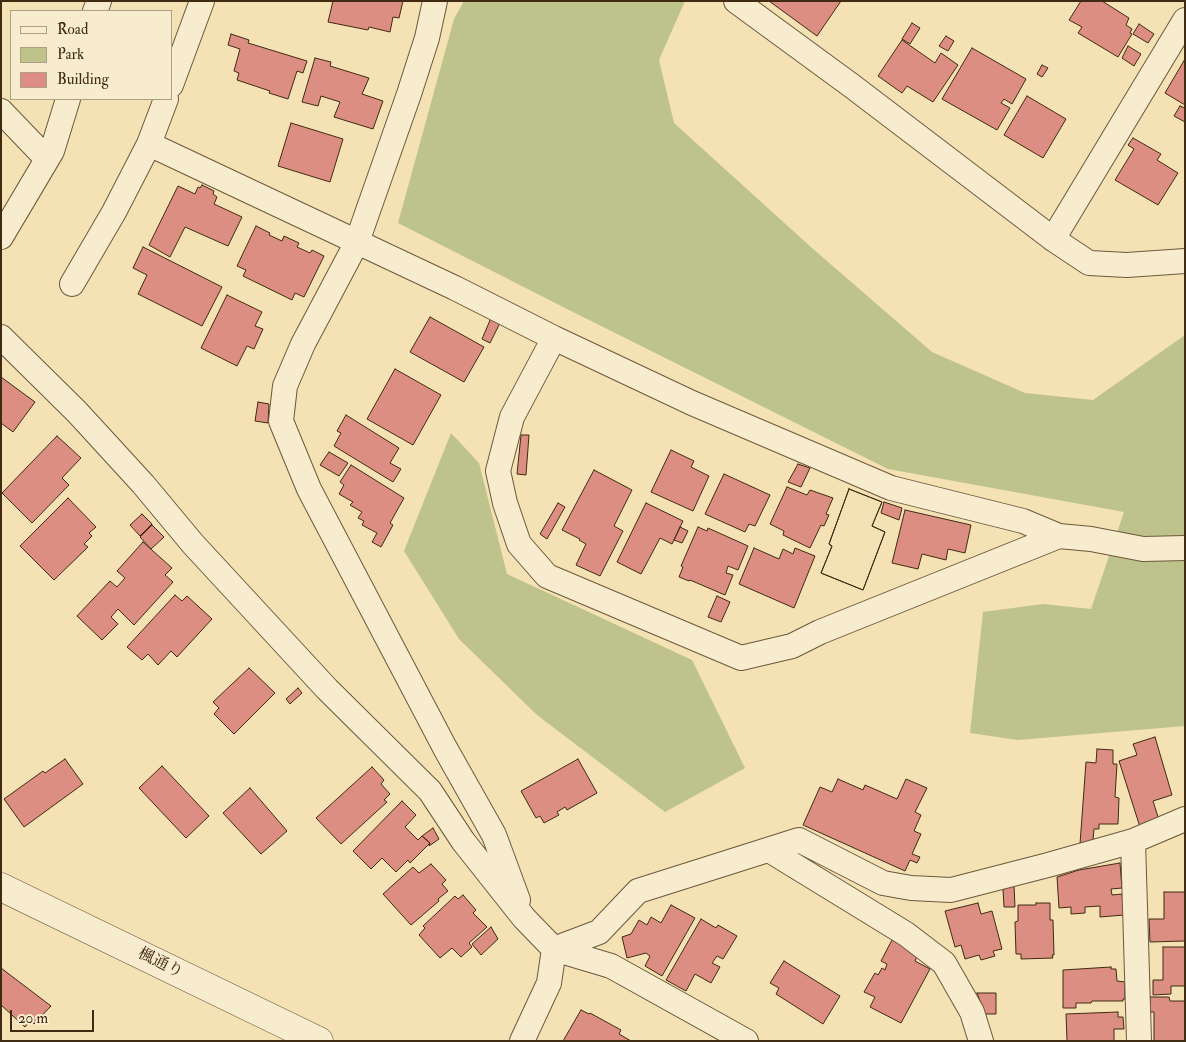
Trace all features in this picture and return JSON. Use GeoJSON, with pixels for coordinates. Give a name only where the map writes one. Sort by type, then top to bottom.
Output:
{"type":"FeatureCollection","features":[{"type":"Feature","properties":{"kind":"street"},"geometry":{"type":"LineString","coordinates":[[172,82],[202,1]]}},
{"type":"Feature","properties":{"kind":"street"},"geometry":{"type":"LineString","coordinates":[[435,1],[427,38],[412,85],[357,242],[303,344],[292,369],[285,386],[281,421],[309,489],[440,739],[494,835],[524,918]]}},
{"type":"Feature","properties":{"kind":"street"},"geometry":{"type":"LineString","coordinates":[[736,1],[852,86],[1053,239],[1089,263],[1127,265],[1185,261]]}},
{"type":"Feature","properties":{"kind":"street"},"geometry":{"type":"LineString","coordinates":[[1053,239],[1185,20]]}},
{"type":"Feature","properties":{"kind":"street"},"geometry":{"type":"LineString","coordinates":[[1,237],[52,151],[68,100]]}},
{"type":"Feature","properties":{"kind":"street"},"geometry":{"type":"LineString","coordinates":[[72,284],[114,212],[149,144],[166,100]]}},
{"type":"Feature","properties":{"kind":"street"},"geometry":{"type":"LineString","coordinates":[[1,111],[47,159]]}},
{"type":"Feature","properties":{"kind":"street"},"geometry":{"type":"LineString","coordinates":[[149,144],[692,402],[891,488],[1023,521],[1059,536],[1091,539],[1143,549],[1185,548]]}},
{"type":"Feature","properties":{"kind":"street"},"geometry":{"type":"LineString","coordinates":[[1,337],[84,420],[143,484],[193,544],[327,689],[430,790],[463,842],[524,918],[554,950],[611,966],[746,1041]]}},
{"type":"Feature","properties":{"kind":"street"},"geometry":{"type":"LineString","coordinates":[[554,338],[512,417],[498,471],[505,503],[519,544],[546,576],[741,658],[792,646],[820,632],[1059,536]]}},
{"type":"Feature","properties":{"kind":"street"},"geometry":{"type":"LineString","coordinates":[[554,950],[599,932],[638,891],[799,840],[883,883],[911,888],[951,890],[1048,865],[1133,840],[1185,819]]}},
{"type":"Feature","properties":{"kind":"street"},"geometry":{"type":"LineString","coordinates":[[1133,840],[1139,1041]]}},
{"type":"Feature","properties":{"kind":"street"},"geometry":{"type":"LineString","coordinates":[[769,850],[906,934],[944,964],[972,1012],[981,1041]]}},
{"type":"Feature","properties":{"kind":"street","name":"楓通り"},"geometry":{"type":"LineString","coordinates":[[1,887],[319,1041]]}},
{"type":"Feature","properties":{"kind":"street"},"geometry":{"type":"LineString","coordinates":[[522,1041],[549,983],[554,950]]}},
{"type":"Feature","properties":{"kind":"green space"},"geometry":{"type":"Polygon","coordinates":[[[464,1],[685,1],[659,60],[674,123],[812,248],[932,352],[1025,393],[1093,400],[1185,335],[1185,726],[1018,740],[970,733],[983,612],[1043,604],[1091,609],[1124,512],[888,469],[398,223],[454,19],[464,1]]]}},
{"type":"Feature","properties":{"kind":"green space"},"geometry":{"type":"Polygon","coordinates":[[[451,433],[479,463],[507,574],[692,660],[745,768],[665,812],[537,715],[459,639],[404,551],[451,433]]]}},
{"type":"Feature","properties":{"kind":"building"},"geometry":{"type":"Polygon","coordinates":[[[333,1],[403,1],[399,18],[393,17],[390,32],[369,27],[368,30],[328,22],[333,1]]]}},
{"type":"Feature","properties":{"kind":"building"},"geometry":{"type":"Polygon","coordinates":[[[769,1],[841,1],[817,36],[769,1]]]}},
{"type":"Feature","properties":{"kind":"building"},"geometry":{"type":"Polygon","coordinates":[[[1081,1],[1102,1],[1129,18],[1126,25],[1132,29],[1130,33],[1132,34],[1118,57],[1078,33],[1082,27],[1069,20],[1081,1]]]}},
{"type":"Feature","properties":{"kind":"building"},"geometry":{"type":"Polygon","coordinates":[[[912,23],[920,28],[910,44],[902,39],[912,23]]]}},
{"type":"Feature","properties":{"kind":"building"},"geometry":{"type":"Polygon","coordinates":[[[1139,24],[1154,34],[1148,43],[1133,34],[1139,24]]]}},
{"type":"Feature","properties":{"kind":"building"},"geometry":{"type":"Polygon","coordinates":[[[231,34],[249,40],[248,43],[307,61],[303,73],[297,71],[288,99],[237,80],[239,73],[234,71],[240,49],[228,45],[231,34]]]}},
{"type":"Feature","properties":{"kind":"building"},"geometry":{"type":"Polygon","coordinates":[[[946,36],[954,41],[948,51],[939,46],[946,36]]]}},
{"type":"Feature","properties":{"kind":"building"},"geometry":{"type":"Polygon","coordinates":[[[902,40],[935,63],[941,53],[958,65],[933,102],[907,86],[902,93],[878,76],[902,40]]]}},
{"type":"Feature","properties":{"kind":"building"},"geometry":{"type":"Polygon","coordinates":[[[1128,46],[1141,54],[1134,66],[1122,58],[1128,46]]]}},
{"type":"Feature","properties":{"kind":"building"},"geometry":{"type":"Polygon","coordinates":[[[972,48],[1026,79],[1012,104],[1004,99],[1001,103],[1010,108],[997,130],[942,99],[972,48]]]}},
{"type":"Feature","properties":{"kind":"building"},"geometry":{"type":"Polygon","coordinates":[[[315,58],[331,62],[330,66],[369,78],[362,94],[383,101],[373,129],[334,117],[340,102],[321,96],[318,106],[302,102],[315,58]]]}},
{"type":"Feature","properties":{"kind":"building"},"geometry":{"type":"Polygon","coordinates":[[[1185,59],[1185,105],[1165,93],[1185,59]]]}},
{"type":"Feature","properties":{"kind":"building"},"geometry":{"type":"Polygon","coordinates":[[[1042,65],[1048,68],[1042,77],[1037,74],[1042,65]]]}},
{"type":"Feature","properties":{"kind":"building"},"geometry":{"type":"Polygon","coordinates":[[[1027,96],[1066,119],[1043,158],[1004,135],[1027,96]]]}},
{"type":"Feature","properties":{"kind":"building"},"geometry":{"type":"Polygon","coordinates":[[[1180,106],[1185,108],[1185,122],[1174,116],[1180,106]]]}},
{"type":"Feature","properties":{"kind":"building"},"geometry":{"type":"Polygon","coordinates":[[[291,123],[343,139],[330,182],[278,166],[291,123]]]}},
{"type":"Feature","properties":{"kind":"building"},"geometry":{"type":"Polygon","coordinates":[[[1133,138],[1161,154],[1157,160],[1178,173],[1158,205],[1115,180],[1134,149],[1128,145],[1133,138]]]}},
{"type":"Feature","properties":{"kind":"building"},"geometry":{"type":"Polygon","coordinates":[[[202,185],[214,191],[213,194],[217,197],[214,204],[242,217],[228,246],[185,227],[170,257],[149,245],[178,186],[195,194],[198,187],[200,188],[202,185]]]}},
{"type":"Feature","properties":{"kind":"building"},"geometry":{"type":"Polygon","coordinates":[[[256,226],[282,241],[284,236],[299,243],[297,247],[310,253],[312,250],[324,256],[304,297],[295,293],[292,300],[243,276],[246,270],[237,266],[256,226]]]}},
{"type":"Feature","properties":{"kind":"building"},"geometry":{"type":"Polygon","coordinates":[[[143,247],[222,287],[202,326],[138,294],[147,275],[133,268],[143,247]]]}},
{"type":"Feature","properties":{"kind":"building"},"geometry":{"type":"Polygon","coordinates":[[[227,295],[262,312],[255,326],[263,329],[254,349],[247,346],[237,366],[201,348],[227,295]]]}},
{"type":"Feature","properties":{"kind":"building"},"geometry":{"type":"Polygon","coordinates":[[[430,317],[484,347],[464,382],[410,352],[430,317]]]}},
{"type":"Feature","properties":{"kind":"building"},"geometry":{"type":"Polygon","coordinates":[[[491,318],[500,323],[490,343],[482,339],[491,318]]]}},
{"type":"Feature","properties":{"kind":"building"},"geometry":{"type":"Polygon","coordinates":[[[395,369],[441,395],[413,445],[367,419],[395,369]]]}},
{"type":"Feature","properties":{"kind":"building"},"geometry":{"type":"Polygon","coordinates":[[[1,377],[35,402],[13,432],[1,423],[1,377]]]}},
{"type":"Feature","properties":{"kind":"building"},"geometry":{"type":"Polygon","coordinates":[[[258,402],[269,404],[268,423],[255,421],[258,402]]]}},
{"type":"Feature","properties":{"kind":"building"},"geometry":{"type":"Polygon","coordinates":[[[346,415],[399,448],[390,463],[401,469],[393,482],[334,446],[341,433],[337,431],[346,415]]]}},
{"type":"Feature","properties":{"kind":"building"},"geometry":{"type":"Polygon","coordinates":[[[521,435],[529,435],[526,475],[517,474],[521,435]]]}},
{"type":"Feature","properties":{"kind":"building"},"geometry":{"type":"Polygon","coordinates":[[[57,436],[81,458],[62,478],[69,485],[32,523],[2,493],[57,436]]]}},
{"type":"Feature","properties":{"kind":"building"},"geometry":{"type":"Polygon","coordinates":[[[671,450],[694,461],[691,467],[709,476],[693,511],[651,492],[671,450]]]}},
{"type":"Feature","properties":{"kind":"building"},"geometry":{"type":"Polygon","coordinates":[[[329,452],[348,463],[339,476],[320,465],[329,452]]]}},
{"type":"Feature","properties":{"kind":"building"},"geometry":{"type":"Polygon","coordinates":[[[798,464],[810,468],[801,487],[788,482],[798,464]]]}},
{"type":"Feature","properties":{"kind":"building"},"geometry":{"type":"Polygon","coordinates":[[[351,465],[404,498],[390,523],[393,525],[381,547],[372,542],[377,533],[362,525],[364,521],[358,518],[362,512],[350,505],[353,502],[339,494],[344,485],[340,482],[351,465]]]}},
{"type":"Feature","properties":{"kind":"building"},"geometry":{"type":"Polygon","coordinates":[[[594,470],[632,490],[614,526],[623,531],[600,576],[576,565],[586,544],[562,530],[594,470]]]}},
{"type":"Feature","properties":{"kind":"building"},"geometry":{"type":"Polygon","coordinates":[[[724,474],[770,495],[755,526],[749,524],[745,532],[705,514],[724,474]]]}},
{"type":"Feature","properties":{"kind":"building"},"geometry":{"type":"Polygon","coordinates":[[[787,487],[807,495],[810,490],[833,498],[826,514],[829,515],[824,526],[821,525],[810,548],[783,535],[784,531],[770,524],[787,487]]]}},
{"type":"Feature","properties":{"kind":"building"},"geometry":{"type":"Polygon","coordinates":[[[849,489],[882,502],[872,526],[885,532],[863,590],[821,573],[832,546],[829,544],[849,489]]]}},
{"type":"Feature","properties":{"kind":"building"},"geometry":{"type":"Polygon","coordinates":[[[849,489],[882,502],[872,526],[885,532],[863,590],[821,573],[832,546],[829,544],[849,489]]]}},
{"type":"Feature","properties":{"kind":"building"},"geometry":{"type":"Polygon","coordinates":[[[68,498],[96,527],[89,533],[92,536],[84,544],[88,547],[54,580],[20,546],[68,498]]]}},
{"type":"Feature","properties":{"kind":"building"},"geometry":{"type":"Polygon","coordinates":[[[884,502],[902,508],[899,520],[881,513],[884,502]]]}},
{"type":"Feature","properties":{"kind":"building"},"geometry":{"type":"Polygon","coordinates":[[[558,503],[565,507],[547,539],[540,534],[558,503]]]}},
{"type":"Feature","properties":{"kind":"building"},"geometry":{"type":"Polygon","coordinates":[[[646,503],[683,521],[672,544],[660,538],[641,574],[617,562],[646,503]]]}},
{"type":"Feature","properties":{"kind":"building"},"geometry":{"type":"Polygon","coordinates":[[[905,510],[971,525],[965,553],[948,549],[946,560],[922,554],[918,569],[892,563],[905,510]]]}},
{"type":"Feature","properties":{"kind":"building"},"geometry":{"type":"Polygon","coordinates":[[[142,514],[152,524],[140,536],[130,525],[142,514]]]}},
{"type":"Feature","properties":{"kind":"building"},"geometry":{"type":"Polygon","coordinates":[[[152,525],[164,537],[151,549],[140,537],[152,525]]]}},
{"type":"Feature","properties":{"kind":"building"},"geometry":{"type":"Polygon","coordinates":[[[680,527],[688,531],[682,543],[674,540],[680,527]]]}},
{"type":"Feature","properties":{"kind":"building"},"geometry":{"type":"Polygon","coordinates":[[[698,527],[707,531],[708,528],[748,546],[738,570],[728,566],[726,573],[733,575],[725,595],[679,577],[683,567],[681,566],[698,527]]]}},
{"type":"Feature","properties":{"kind":"building"},"geometry":{"type":"Polygon","coordinates":[[[143,542],[172,568],[165,575],[173,582],[134,625],[118,609],[111,617],[118,624],[102,640],[77,616],[110,581],[117,587],[125,578],[117,571],[143,542]]]}},
{"type":"Feature","properties":{"kind":"building"},"geometry":{"type":"Polygon","coordinates":[[[754,548],[779,559],[783,549],[793,554],[795,548],[815,556],[794,608],[739,584],[754,548]]]}},
{"type":"Feature","properties":{"kind":"building"},"geometry":{"type":"Polygon","coordinates":[[[175,595],[182,601],[187,596],[212,619],[177,657],[171,651],[158,665],[148,654],[142,660],[127,647],[175,595]]]}},
{"type":"Feature","properties":{"kind":"building"},"geometry":{"type":"Polygon","coordinates":[[[717,596],[730,602],[721,622],[708,617],[717,596]]]}},
{"type":"Feature","properties":{"kind":"building"},"geometry":{"type":"Polygon","coordinates":[[[249,668],[275,693],[234,734],[214,714],[219,708],[213,702],[249,668]]]}},
{"type":"Feature","properties":{"kind":"building"},"geometry":{"type":"Polygon","coordinates":[[[298,688],[302,693],[290,704],[286,699],[298,688]]]}},
{"type":"Feature","properties":{"kind":"building"},"geometry":{"type":"Polygon","coordinates":[[[1155,737],[1172,795],[1153,801],[1159,820],[1140,827],[1119,761],[1137,755],[1133,744],[1155,737]]]}},
{"type":"Feature","properties":{"kind":"building"},"geometry":{"type":"Polygon","coordinates":[[[1097,749],[1113,750],[1113,764],[1117,764],[1115,797],[1119,798],[1118,824],[1099,824],[1099,829],[1094,829],[1093,840],[1080,844],[1086,762],[1096,763],[1097,749]]]}},
{"type":"Feature","properties":{"kind":"building"},"geometry":{"type":"Polygon","coordinates":[[[65,759],[83,784],[24,827],[4,799],[43,771],[45,773],[65,759]]]}},
{"type":"Feature","properties":{"kind":"building"},"geometry":{"type":"Polygon","coordinates":[[[578,759],[597,793],[567,810],[565,807],[557,812],[559,815],[544,823],[540,816],[536,818],[521,791],[578,759]]]}},
{"type":"Feature","properties":{"kind":"building"},"geometry":{"type":"Polygon","coordinates":[[[162,766],[209,816],[186,838],[139,788],[162,766]]]}},
{"type":"Feature","properties":{"kind":"building"},"geometry":{"type":"Polygon","coordinates":[[[372,767],[384,780],[381,784],[390,794],[384,800],[387,802],[341,844],[316,818],[372,767]]]}},
{"type":"Feature","properties":{"kind":"building"},"geometry":{"type":"Polygon","coordinates":[[[838,779],[863,790],[865,785],[897,799],[906,779],[927,788],[915,812],[921,815],[914,831],[921,834],[912,854],[920,857],[917,863],[910,860],[905,871],[803,825],[820,787],[832,792],[838,779]]]}},
{"type":"Feature","properties":{"kind":"building"},"geometry":{"type":"Polygon","coordinates":[[[250,788],[287,831],[261,854],[223,813],[250,788]]]}},
{"type":"Feature","properties":{"kind":"building"},"geometry":{"type":"Polygon","coordinates":[[[402,801],[416,815],[405,827],[418,840],[422,836],[430,843],[410,863],[408,860],[396,872],[382,858],[371,869],[353,851],[402,801]]]}},
{"type":"Feature","properties":{"kind":"building"},"geometry":{"type":"Polygon","coordinates":[[[433,828],[439,839],[429,846],[430,843],[422,836],[433,828]]]}},
{"type":"Feature","properties":{"kind":"building"},"geometry":{"type":"Polygon","coordinates":[[[1120,863],[1122,888],[1111,889],[1112,895],[1122,894],[1124,915],[1100,917],[1100,906],[1085,907],[1085,913],[1071,914],[1071,907],[1059,908],[1057,877],[1079,870],[1120,863]]]}},
{"type":"Feature","properties":{"kind":"building"},"geometry":{"type":"Polygon","coordinates":[[[431,864],[446,880],[442,884],[448,891],[411,925],[383,894],[413,867],[419,873],[431,864]]]}},
{"type":"Feature","properties":{"kind":"building"},"geometry":{"type":"Polygon","coordinates":[[[1014,885],[1015,907],[1004,907],[1003,889],[1014,885]]]}},
{"type":"Feature","properties":{"kind":"building"},"geometry":{"type":"Polygon","coordinates":[[[1164,892],[1185,892],[1185,941],[1150,942],[1149,919],[1164,919],[1164,892]]]}},
{"type":"Feature","properties":{"kind":"building"},"geometry":{"type":"Polygon","coordinates":[[[463,895],[476,910],[473,913],[487,927],[469,943],[472,947],[461,957],[452,948],[440,958],[419,935],[425,928],[423,926],[455,896],[458,899],[463,895]]]}},
{"type":"Feature","properties":{"kind":"building"},"geometry":{"type":"Polygon","coordinates":[[[978,903],[981,914],[992,911],[1002,949],[993,951],[995,956],[981,960],[979,955],[965,959],[961,945],[955,947],[945,911],[978,903]]]}},
{"type":"Feature","properties":{"kind":"building"},"geometry":{"type":"Polygon","coordinates":[[[1036,903],[1050,903],[1050,920],[1053,920],[1054,955],[1052,955],[1053,958],[1021,959],[1021,954],[1016,954],[1015,922],[1018,921],[1018,905],[1036,905],[1036,903]]]}},
{"type":"Feature","properties":{"kind":"building"},"geometry":{"type":"Polygon","coordinates":[[[671,905],[695,918],[662,976],[645,966],[650,956],[646,953],[627,958],[622,937],[631,934],[639,920],[647,925],[651,917],[661,923],[671,905]]]}},
{"type":"Feature","properties":{"kind":"building"},"geometry":{"type":"Polygon","coordinates":[[[701,919],[716,928],[718,925],[737,936],[723,959],[717,956],[712,963],[720,967],[711,983],[695,974],[686,991],[666,980],[701,919]]]}},
{"type":"Feature","properties":{"kind":"building"},"geometry":{"type":"Polygon","coordinates":[[[491,927],[498,939],[481,955],[472,944],[491,927]]]}},
{"type":"Feature","properties":{"kind":"building"},"geometry":{"type":"Polygon","coordinates":[[[892,940],[918,954],[915,961],[930,969],[901,1023],[870,1007],[875,997],[864,992],[875,973],[878,975],[882,968],[885,970],[887,964],[881,961],[892,940]]]}},
{"type":"Feature","properties":{"kind":"building"},"geometry":{"type":"Polygon","coordinates":[[[1163,947],[1185,947],[1185,986],[1171,986],[1171,994],[1153,995],[1153,980],[1163,980],[1163,947]]]}},
{"type":"Feature","properties":{"kind":"building"},"geometry":{"type":"Polygon","coordinates":[[[784,961],[840,996],[823,1024],[776,994],[779,988],[770,983],[784,961]]]}},
{"type":"Feature","properties":{"kind":"building"},"geometry":{"type":"Polygon","coordinates":[[[1111,967],[1111,969],[1116,969],[1117,981],[1125,982],[1125,999],[1123,1001],[1092,1001],[1091,1003],[1076,1003],[1076,1008],[1063,1008],[1063,970],[1111,967]]]}},
{"type":"Feature","properties":{"kind":"building"},"geometry":{"type":"Polygon","coordinates":[[[1,968],[51,1006],[34,1024],[31,1020],[25,1027],[1,1005],[1,968]]]}},
{"type":"Feature","properties":{"kind":"building"},"geometry":{"type":"Polygon","coordinates":[[[977,993],[996,993],[996,1014],[985,1014],[977,993]]]}},
{"type":"Feature","properties":{"kind":"building"},"geometry":{"type":"Polygon","coordinates":[[[1150,997],[1169,997],[1170,1001],[1185,1001],[1185,1041],[1154,1041],[1154,1012],[1150,1012],[1150,997]]]}},
{"type":"Feature","properties":{"kind":"building"},"geometry":{"type":"Polygon","coordinates":[[[581,1010],[621,1030],[619,1034],[631,1041],[563,1041],[581,1010]]]}},
{"type":"Feature","properties":{"kind":"building"},"geometry":{"type":"Polygon","coordinates":[[[1118,1012],[1118,1017],[1123,1017],[1124,1029],[1114,1029],[1114,1041],[1067,1041],[1066,1014],[1118,1012]]]}}]}
